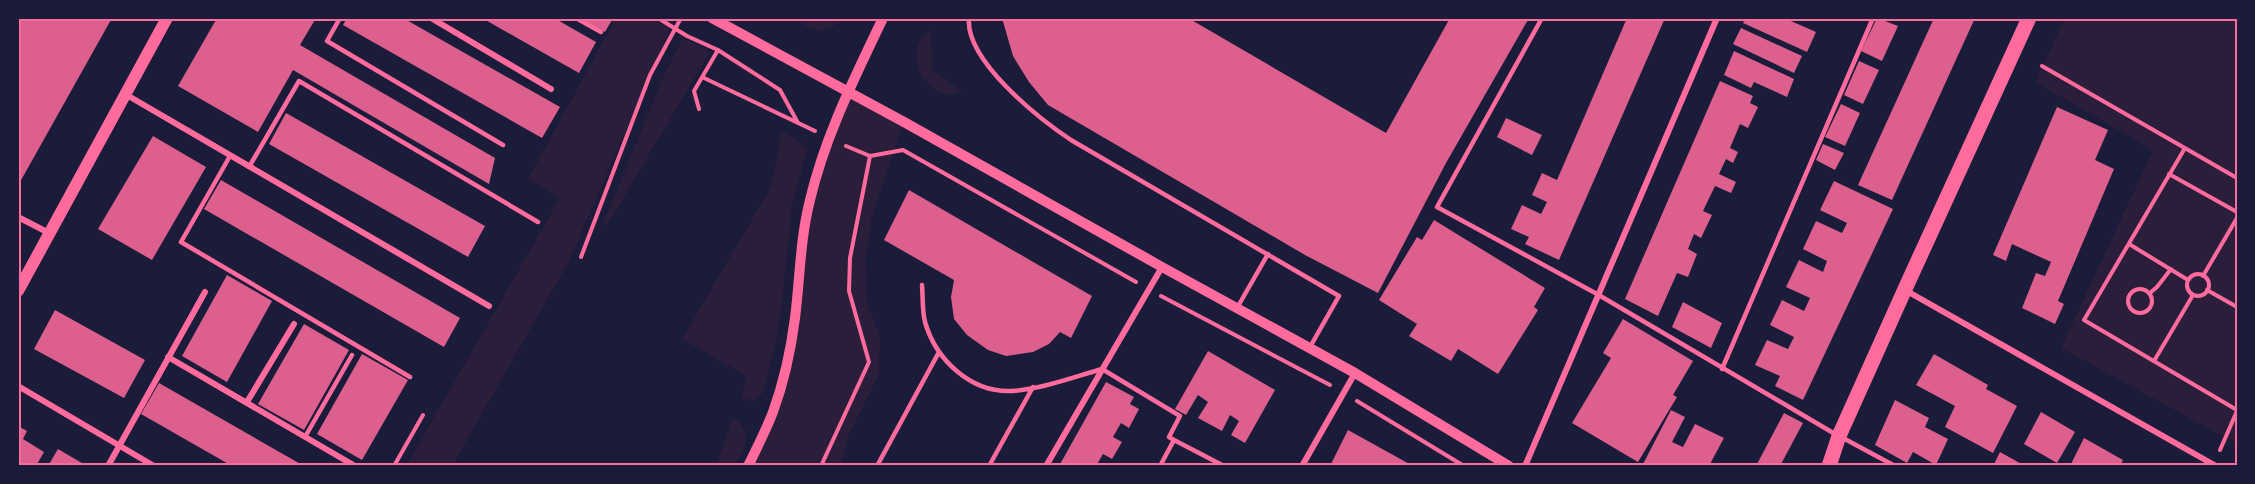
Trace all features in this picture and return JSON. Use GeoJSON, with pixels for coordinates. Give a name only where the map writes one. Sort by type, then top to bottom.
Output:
{"type":"FeatureCollection","features":[{"type":"Feature","properties":{"kind":"main road"},"geometry":{"type":"LineString","coordinates":[[18,291],[167,18]]}},
{"type":"Feature","properties":{"kind":"main road"},"geometry":{"type":"LineString","coordinates":[[1829,466],[1839,436],[2029,18]]}},
{"type":"Feature","properties":{"kind":"street"},"geometry":{"type":"LineString","coordinates":[[431,18],[551,89]]}},
{"type":"Feature","properties":{"kind":"street"},"geometry":{"type":"LineString","coordinates":[[712,18],[1310,347],[1509,466]]}},
{"type":"Feature","properties":{"kind":"street"},"geometry":{"type":"LineString","coordinates":[[748,466],[773,411],[786,364],[795,318],[801,246],[809,201],[823,154],[847,92],[883,18]]}},
{"type":"Feature","properties":{"kind":"street"},"geometry":{"type":"LineString","coordinates":[[1525,466],[1717,18]]}},
{"type":"Feature","properties":{"kind":"street"},"geometry":{"type":"LineString","coordinates":[[124,94],[489,306]]}},
{"type":"Feature","properties":{"kind":"street"},"geometry":{"type":"LineString","coordinates":[[18,216],[51,233]]}},
{"type":"Feature","properties":{"kind":"street"},"geometry":{"type":"LineString","coordinates":[[1046,466],[1162,267]]}},
{"type":"Feature","properties":{"kind":"street"},"geometry":{"type":"LineString","coordinates":[[1905,289],[2215,465]]}},
{"type":"Feature","properties":{"kind":"street"},"geometry":{"type":"LineString","coordinates":[[108,466],[205,292]]}},
{"type":"Feature","properties":{"kind":"street"},"geometry":{"type":"LineString","coordinates":[[247,402],[294,324]]}},
{"type":"Feature","properties":{"kind":"street"},"geometry":{"type":"LineString","coordinates":[[168,357],[355,466]]}},
{"type":"Feature","properties":{"kind":"street"},"geometry":{"type":"LineString","coordinates":[[1302,466],[1355,373]]}},
{"type":"Feature","properties":{"kind":"street"},"geometry":{"type":"LineString","coordinates":[[18,386],[154,466]]}},
{"type":"Feature","properties":{"kind":"lane"},"geometry":{"type":"LineString","coordinates":[[340,18],[327,41],[503,145]]}},
{"type":"Feature","properties":{"kind":"lane"},"geometry":{"type":"LineString","coordinates":[[576,18],[601,32]]}},
{"type":"Feature","properties":{"kind":"lane"},"geometry":{"type":"LineString","coordinates":[[969,18],[971,40],[981,58],[1041,120],[1071,140],[1339,296],[1310,347]]}},
{"type":"Feature","properties":{"kind":"lane"},"geometry":{"type":"LineString","coordinates":[[1542,18],[1437,207],[1597,294],[1722,369],[1895,466]]}},
{"type":"Feature","properties":{"kind":"lane"},"geometry":{"type":"LineString","coordinates":[[1722,369],[1874,18]]}},
{"type":"Feature","properties":{"kind":"lane"},"geometry":{"type":"LineString","coordinates":[[249,167],[299,81],[538,222]]}},
{"type":"Feature","properties":{"kind":"lane"},"geometry":{"type":"LineString","coordinates":[[230,156],[181,242],[410,377]]}},
{"type":"Feature","properties":{"kind":"lane"},"geometry":{"type":"LineString","coordinates":[[1237,308],[1268,254]]}},
{"type":"Feature","properties":{"kind":"lane"},"geometry":{"type":"LineString","coordinates":[[922,285],[924,319],[930,336],[952,368],[968,380],[989,390],[1013,391],[1102,369],[1180,416],[1169,437],[1224,466]]}},
{"type":"Feature","properties":{"kind":"lane"},"geometry":{"type":"LineString","coordinates":[[877,466],[939,352]]}},
{"type":"Feature","properties":{"kind":"lane"},"geometry":{"type":"LineString","coordinates":[[305,437],[352,355]]}},
{"type":"Feature","properties":{"kind":"lane"},"geometry":{"type":"LineString","coordinates":[[989,466],[1033,387]]}},
{"type":"Feature","properties":{"kind":"lane"},"geometry":{"type":"LineString","coordinates":[[1160,466],[1174,440]]}},
{"type":"Feature","properties":{"kind":"path"},"geometry":{"type":"LineString","coordinates":[[657,18],[718,50],[780,90],[798,124],[702,77]]}},
{"type":"Feature","properties":{"kind":"path"},"geometry":{"type":"LineString","coordinates":[[581,257],[651,75],[681,18]]}},
{"type":"Feature","properties":{"kind":"path"},"geometry":{"type":"LineString","coordinates":[[699,109],[693,91],[718,50]]}},
{"type":"Feature","properties":{"kind":"path"},"geometry":{"type":"LineString","coordinates":[[2042,66],[2237,178]]}},
{"type":"Feature","properties":{"kind":"path"},"geometry":{"type":"LineString","coordinates":[[2185,148],[2084,320],[2237,410],[2215,465]]}},
{"type":"Feature","properties":{"kind":"path"},"geometry":{"type":"LineString","coordinates":[[821,466],[869,362],[849,291],[850,258],[870,156],[903,150],[1149,289],[1343,392],[1464,466]]}},
{"type":"Feature","properties":{"kind":"path"},"geometry":{"type":"LineString","coordinates":[[2169,174],[2237,212]]}},
{"type":"Feature","properties":{"kind":"path"},"geometry":{"type":"LineString","coordinates":[[2203,276],[2237,218]]}},
{"type":"Feature","properties":{"kind":"path"},"geometry":{"type":"LineString","coordinates":[[2129,244],[2188,280]]}},
{"type":"Feature","properties":{"kind":"path"},"geometry":{"type":"LineString","coordinates":[[2150,293],[2171,269]]}},
{"type":"Feature","properties":{"kind":"path"},"geometry":{"type":"LineString","coordinates":[[2193,295],[2187,287],[2188,280],[2193,275],[2203,276],[2207,281],[2207,290]]}},
{"type":"Feature","properties":{"kind":"path"},"geometry":{"type":"LineString","coordinates":[[2145,289],[2150,293],[2152,303],[2148,310],[2140,313],[2130,307],[2128,299],[2134,290],[2145,289]]}},
{"type":"Feature","properties":{"kind":"path"},"geometry":{"type":"LineString","coordinates":[[2193,295],[2200,295],[2207,290]]}},
{"type":"Feature","properties":{"kind":"path"},"geometry":{"type":"LineString","coordinates":[[2207,290],[2237,307]]}},
{"type":"Feature","properties":{"kind":"path"},"geometry":{"type":"LineString","coordinates":[[2154,361],[2193,295]]}},
{"type":"Feature","properties":{"kind":"path"},"geometry":{"type":"LineString","coordinates":[[394,466],[423,415]]}},
{"type":"Feature","properties":{"kind":"shaded area"},"geometry":{"type":"Polygon","coordinates":[[[616,18],[651,18],[670,29],[568,263],[452,466],[406,466],[560,198],[528,179],[616,18]]]}},
{"type":"Feature","properties":{"kind":"shaded area"},"geometry":{"type":"Polygon","coordinates":[[[792,18],[844,18],[830,28],[819,30],[792,18]]]}},
{"type":"Feature","properties":{"kind":"shaded area"},"geometry":{"type":"Polygon","coordinates":[[[2065,18],[2237,18],[2237,444],[2061,348],[2153,150],[2035,82],[2065,18]]]}},
{"type":"Feature","properties":{"kind":"shaded area"},"geometry":{"type":"Polygon","coordinates":[[[931,31],[932,70],[961,91],[949,94],[938,91],[928,84],[921,74],[917,62],[917,50],[921,39],[931,31]]]}},
{"type":"Feature","properties":{"kind":"shaded area"},"geometry":{"type":"Polygon","coordinates":[[[683,38],[710,52],[606,227],[603,224],[662,80],[683,38]]]}},
{"type":"Feature","properties":{"kind":"shaded area"},"geometry":{"type":"Polygon","coordinates":[[[847,92],[904,122],[872,216],[866,258],[867,304],[880,336],[879,375],[849,434],[841,466],[748,466],[786,364],[809,201],[847,92]]]}},
{"type":"Feature","properties":{"kind":"shaded area"},"geometry":{"type":"Polygon","coordinates":[[[782,131],[807,148],[792,206],[781,312],[774,349],[763,393],[753,401],[741,397],[747,376],[682,339],[771,187],[782,131]]]}},
{"type":"Feature","properties":{"kind":"shaded area"},"geometry":{"type":"Polygon","coordinates":[[[733,417],[744,429],[745,446],[735,466],[716,466],[733,417]]]}},
{"type":"Feature","properties":{"kind":"building"},"geometry":{"type":"Polygon","coordinates":[[[18,18],[112,18],[20,182],[18,181],[18,18]]]}},
{"type":"Feature","properties":{"kind":"building"},"geometry":{"type":"Polygon","coordinates":[[[217,18],[316,18],[300,45],[495,158],[489,184],[293,70],[258,132],[178,86],[217,18]]]}},
{"type":"Feature","properties":{"kind":"building"},"geometry":{"type":"Polygon","coordinates":[[[347,18],[403,18],[560,107],[542,138],[343,25],[347,18]]]}},
{"type":"Feature","properties":{"kind":"building"},"geometry":{"type":"Polygon","coordinates":[[[482,18],[554,18],[596,42],[579,73],[482,18]]]}},
{"type":"Feature","properties":{"kind":"building"},"geometry":{"type":"Polygon","coordinates":[[[580,18],[613,18],[605,32],[580,18]]]}},
{"type":"Feature","properties":{"kind":"building"},"geometry":{"type":"Polygon","coordinates":[[[1002,18],[1188,18],[1386,133],[1450,18],[1529,18],[1446,163],[1378,293],[1305,255],[1048,105],[1029,82],[1013,56],[1002,18]]]}},
{"type":"Feature","properties":{"kind":"building"},"geometry":{"type":"Polygon","coordinates":[[[1627,18],[1665,18],[1559,260],[1525,244],[1529,237],[1511,229],[1522,205],[1541,214],[1547,202],[1532,195],[1542,173],[1557,180],[1627,18]]]}},
{"type":"Feature","properties":{"kind":"building"},"geometry":{"type":"Polygon","coordinates":[[[1745,18],[1784,18],[1816,32],[1807,52],[1743,23],[1745,18]]]}},
{"type":"Feature","properties":{"kind":"building"},"geometry":{"type":"Polygon","coordinates":[[[1877,18],[1898,26],[1882,61],[1861,51],[1877,18]]]}},
{"type":"Feature","properties":{"kind":"building"},"geometry":{"type":"Polygon","coordinates":[[[1934,18],[1975,18],[1892,200],[1858,185],[1934,18]]]}},
{"type":"Feature","properties":{"kind":"building"},"geometry":{"type":"Polygon","coordinates":[[[1741,28],[1802,56],[1794,73],[1733,44],[1741,28]]]}},
{"type":"Feature","properties":{"kind":"building"},"geometry":{"type":"Polygon","coordinates":[[[1734,51],[1794,79],[1787,97],[1754,82],[1751,88],[1724,75],[1734,51]]]}},
{"type":"Feature","properties":{"kind":"building"},"geometry":{"type":"Polygon","coordinates":[[[1859,61],[1879,70],[1863,104],[1844,95],[1859,61]]]}},
{"type":"Feature","properties":{"kind":"building"},"geometry":{"type":"Polygon","coordinates":[[[1720,81],[1753,96],[1750,103],[1758,107],[1748,128],[1740,124],[1730,148],[1738,152],[1733,163],[1726,159],[1719,174],[1736,182],[1731,193],[1715,186],[1703,211],[1712,215],[1701,238],[1694,234],[1688,249],[1697,254],[1688,277],[1677,273],[1658,316],[1625,299],[1720,81]]]}},
{"type":"Feature","properties":{"kind":"building"},"geometry":{"type":"Polygon","coordinates":[[[1841,104],[1860,113],[1845,146],[1825,137],[1841,104]]]}},
{"type":"Feature","properties":{"kind":"building"},"geometry":{"type":"Polygon","coordinates":[[[2057,107],[2108,130],[2095,160],[2114,169],[2058,301],[2064,304],[2055,324],[2022,308],[2036,273],[2045,276],[2051,262],[2012,244],[2006,261],[1993,255],[2057,107]]]}},
{"type":"Feature","properties":{"kind":"building"},"geometry":{"type":"Polygon","coordinates":[[[286,113],[485,226],[468,257],[269,144],[286,113]]]}},
{"type":"Feature","properties":{"kind":"building"},"geometry":{"type":"Polygon","coordinates":[[[1506,118],[1542,135],[1532,155],[1497,137],[1506,118]]]}},
{"type":"Feature","properties":{"kind":"building"},"geometry":{"type":"Polygon","coordinates":[[[153,136],[206,167],[152,260],[98,229],[153,136]]]}},
{"type":"Feature","properties":{"kind":"building"},"geometry":{"type":"Polygon","coordinates":[[[1823,144],[1844,153],[1835,170],[1816,160],[1823,144]]]}},
{"type":"Feature","properties":{"kind":"building"},"geometry":{"type":"Polygon","coordinates":[[[221,180],[460,318],[444,347],[204,209],[221,180]]]}},
{"type":"Feature","properties":{"kind":"building"},"geometry":{"type":"Polygon","coordinates":[[[1834,181],[1893,209],[1803,400],[1775,386],[1780,376],[1755,365],[1767,340],[1788,349],[1794,337],[1770,325],[1782,300],[1804,311],[1810,298],[1786,287],[1799,260],[1823,272],[1827,261],[1803,249],[1816,221],[1842,233],[1847,223],[1820,210],[1834,181]]]}},
{"type":"Feature","properties":{"kind":"building"},"geometry":{"type":"Polygon","coordinates":[[[909,190],[1092,296],[1071,338],[1060,332],[1049,344],[1033,352],[1006,356],[988,350],[967,335],[954,319],[951,297],[954,280],[884,240],[909,190]]]}},
{"type":"Feature","properties":{"kind":"building"},"geometry":{"type":"Polygon","coordinates":[[[1434,220],[1545,288],[1534,307],[1538,310],[1498,374],[1458,349],[1451,361],[1409,336],[1417,324],[1379,300],[1417,237],[1422,240],[1434,220]]]}},
{"type":"Feature","properties":{"kind":"building"},"geometry":{"type":"Polygon","coordinates":[[[227,275],[272,301],[227,382],[182,356],[227,275]]]}},
{"type":"Feature","properties":{"kind":"building"},"geometry":{"type":"Polygon","coordinates":[[[1683,302],[1722,323],[1711,348],[1672,327],[1683,302]]]}},
{"type":"Feature","properties":{"kind":"building"},"geometry":{"type":"Polygon","coordinates":[[[55,310],[145,360],[124,398],[34,349],[55,310]]]}},
{"type":"Feature","properties":{"kind":"building"},"geometry":{"type":"Polygon","coordinates":[[[1623,319],[1693,361],[1673,395],[1677,397],[1638,462],[1572,423],[1611,358],[1603,353],[1623,319]]]}},
{"type":"Feature","properties":{"kind":"building"},"geometry":{"type":"Polygon","coordinates":[[[304,324],[349,350],[304,430],[258,404],[304,324]]]}},
{"type":"Feature","properties":{"kind":"building"},"geometry":{"type":"Polygon","coordinates":[[[1208,351],[1275,390],[1245,443],[1231,435],[1239,421],[1230,415],[1222,431],[1198,418],[1208,402],[1198,395],[1186,415],[1175,409],[1208,351]]]}},
{"type":"Feature","properties":{"kind":"building"},"geometry":{"type":"Polygon","coordinates":[[[362,354],[408,380],[362,460],[317,434],[362,354]]]}},
{"type":"Feature","properties":{"kind":"building"},"geometry":{"type":"Polygon","coordinates":[[[1934,354],[1988,385],[1986,389],[2017,406],[1993,453],[1945,427],[1955,406],[1916,385],[1934,354]]]}},
{"type":"Feature","properties":{"kind":"building"},"geometry":{"type":"Polygon","coordinates":[[[1106,382],[1134,397],[1130,404],[1139,409],[1129,428],[1121,423],[1113,437],[1122,442],[1112,459],[1103,454],[1096,466],[1059,466],[1106,382]]]}},
{"type":"Feature","properties":{"kind":"building"},"geometry":{"type":"Polygon","coordinates":[[[159,383],[304,466],[232,466],[141,414],[159,383]]]}},
{"type":"Feature","properties":{"kind":"building"},"geometry":{"type":"Polygon","coordinates":[[[1895,400],[1929,418],[1925,427],[1948,439],[1936,465],[1913,452],[1907,463],[1875,445],[1895,400]]]}},
{"type":"Feature","properties":{"kind":"building"},"geometry":{"type":"Polygon","coordinates":[[[1671,410],[1685,417],[1672,442],[1683,447],[1695,424],[1724,438],[1710,464],[1714,466],[1642,466],[1671,410]]]}},
{"type":"Feature","properties":{"kind":"building"},"geometry":{"type":"Polygon","coordinates":[[[2041,412],[2075,432],[2057,463],[2024,444],[2041,412]]]}},
{"type":"Feature","properties":{"kind":"building"},"geometry":{"type":"Polygon","coordinates":[[[1784,413],[1803,423],[1780,466],[1756,466],[1784,413]]]}},
{"type":"Feature","properties":{"kind":"building"},"geometry":{"type":"Polygon","coordinates":[[[18,426],[27,431],[23,439],[44,452],[36,466],[18,466],[18,426]]]}},
{"type":"Feature","properties":{"kind":"building"},"geometry":{"type":"Polygon","coordinates":[[[1348,430],[1413,466],[1330,466],[1348,430]]]}},
{"type":"Feature","properties":{"kind":"building"},"geometry":{"type":"Polygon","coordinates":[[[2084,438],[2123,460],[2120,466],[2070,466],[2084,438]]]}},
{"type":"Feature","properties":{"kind":"building"},"geometry":{"type":"Polygon","coordinates":[[[58,449],[87,466],[48,466],[58,449]]]}},
{"type":"Feature","properties":{"kind":"building"},"geometry":{"type":"Polygon","coordinates":[[[2000,452],[2025,466],[1993,466],[2000,452]]]}}]}
